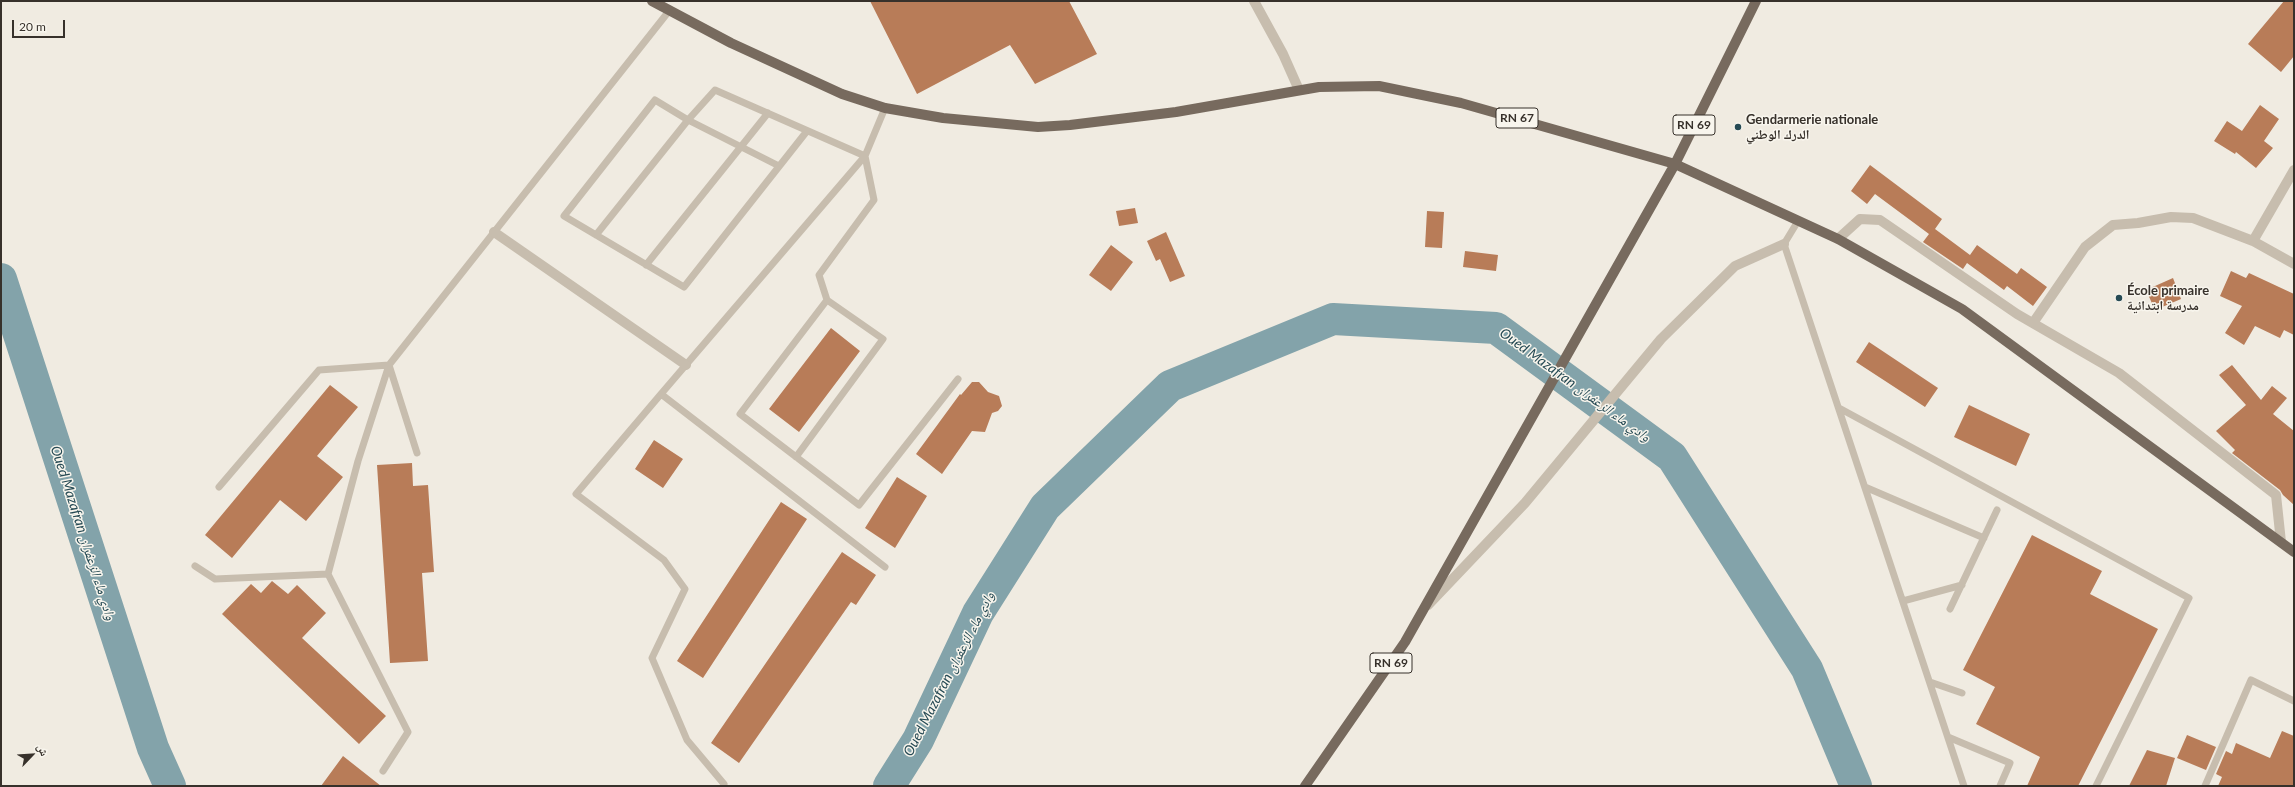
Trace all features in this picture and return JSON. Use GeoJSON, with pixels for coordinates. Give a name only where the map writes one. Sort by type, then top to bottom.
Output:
{"type":"FeatureCollection","features":[{"type":"Feature","properties":{"kind":"main road","name":"RN 67"},"geometry":{"type":"LineString","coordinates":[[652,1],[731,43],[842,94],[885,108],[943,118],[1038,127],[1176,112],[1319,87],[1379,86],[1461,103],[1674,164],[1759,201],[1838,239],[1962,309],[2294,552]]}},
{"type":"Feature","properties":{"kind":"main road","name":"RN 69"},"geometry":{"type":"LineString","coordinates":[[1305,786],[1405,642],[1424,609],[1674,164],[1756,1]]}},
{"type":"Feature","properties":{"kind":"street"},"geometry":{"type":"LineString","coordinates":[[1254,1],[1283,54],[1299,90]]}},
{"type":"Feature","properties":{"kind":"street"},"geometry":{"type":"LineString","coordinates":[[2253,241],[2294,170]]}},
{"type":"Feature","properties":{"kind":"street"},"geometry":{"type":"LineString","coordinates":[[2033,323],[2085,247],[2113,225],[2138,223],[2171,217],[2193,218],[2253,241],[2294,264]]}},
{"type":"Feature","properties":{"kind":"street"},"geometry":{"type":"LineString","coordinates":[[1838,239],[1860,218],[1880,220],[2017,314],[2119,373],[2276,495],[2281,542]]}},
{"type":"Feature","properties":{"kind":"street"},"geometry":{"type":"LineString","coordinates":[[494,232],[686,365]]}},
{"type":"Feature","properties":{"kind":"street"},"geometry":{"type":"LineString","coordinates":[[1424,609],[1525,503],[1661,339],[1735,266],[1784,244]]}},
{"type":"Feature","properties":{"kind":"lane"},"geometry":{"type":"LineString","coordinates":[[383,771],[408,732],[328,574],[358,461],[389,365],[670,11]]}},
{"type":"Feature","properties":{"kind":"lane"},"geometry":{"type":"LineString","coordinates":[[596,234],[688,120],[715,90],[865,156]]}},
{"type":"Feature","properties":{"kind":"lane"},"geometry":{"type":"LineString","coordinates":[[779,166],[688,120],[655,100],[564,216],[684,287],[807,131]]}},
{"type":"Feature","properties":{"kind":"lane"},"geometry":{"type":"LineString","coordinates":[[724,784],[687,740],[652,658],[685,590],[664,560],[576,494],[865,156],[885,108]]}},
{"type":"Feature","properties":{"kind":"lane"},"geometry":{"type":"LineString","coordinates":[[646,265],[768,114]]}},
{"type":"Feature","properties":{"kind":"lane"},"geometry":{"type":"LineString","coordinates":[[796,457],[883,339],[827,300],[819,275],[874,200],[865,156]]}},
{"type":"Feature","properties":{"kind":"lane"},"geometry":{"type":"LineString","coordinates":[[1798,221],[1784,244],[1964,786]]}},
{"type":"Feature","properties":{"kind":"lane"},"geometry":{"type":"LineString","coordinates":[[827,300],[740,414],[859,505],[958,379]]}},
{"type":"Feature","properties":{"kind":"lane"},"geometry":{"type":"LineString","coordinates":[[389,365],[417,453]]}},
{"type":"Feature","properties":{"kind":"lane"},"geometry":{"type":"LineString","coordinates":[[219,487],[319,370],[389,365]]}},
{"type":"Feature","properties":{"kind":"lane"},"geometry":{"type":"LineString","coordinates":[[661,394],[885,567]]}},
{"type":"Feature","properties":{"kind":"lane"},"geometry":{"type":"LineString","coordinates":[[1839,408],[2188,598],[2096,786]]}},
{"type":"Feature","properties":{"kind":"lane"},"geometry":{"type":"LineString","coordinates":[[1865,487],[1984,538]]}},
{"type":"Feature","properties":{"kind":"lane"},"geometry":{"type":"LineString","coordinates":[[1950,609],[1997,510]]}},
{"type":"Feature","properties":{"kind":"lane"},"geometry":{"type":"LineString","coordinates":[[195,566],[215,579],[328,574]]}},
{"type":"Feature","properties":{"kind":"lane"},"geometry":{"type":"LineString","coordinates":[[1903,601],[1962,585]]}},
{"type":"Feature","properties":{"kind":"lane"},"geometry":{"type":"LineString","coordinates":[[2205,786],[2251,680],[2294,701]]}},
{"type":"Feature","properties":{"kind":"lane"},"geometry":{"type":"LineString","coordinates":[[1930,682],[1962,693]]}},
{"type":"Feature","properties":{"kind":"lane"},"geometry":{"type":"LineString","coordinates":[[1948,737],[2010,763],[2000,786]]}},
{"type":"Feature","properties":{"kind":"building"},"geometry":{"type":"Polygon","coordinates":[[[870,1],[1069,1],[1097,54],[1035,84],[1010,45],[917,94],[870,1]]]}},
{"type":"Feature","properties":{"kind":"building"},"geometry":{"type":"Polygon","coordinates":[[[2284,1],[2294,1],[2294,56],[2281,72],[2248,44],[2284,1]]]}},
{"type":"Feature","properties":{"kind":"building"},"geometry":{"type":"Polygon","coordinates":[[[2260,105],[2279,119],[2264,141],[2273,148],[2256,168],[2236,152],[2235,154],[2214,141],[2227,121],[2242,131],[2260,105]]]}},
{"type":"Feature","properties":{"kind":"building"},"geometry":{"type":"Polygon","coordinates":[[[1870,165],[1942,219],[1935,229],[1970,255],[1977,245],[2017,274],[2021,268],[2047,287],[2033,306],[2007,286],[2004,290],[1967,263],[1963,269],[1923,242],[1929,234],[1875,194],[1867,204],[1851,191],[1870,165]]]}},
{"type":"Feature","properties":{"kind":"building"},"geometry":{"type":"Polygon","coordinates":[[[1135,208],[1138,223],[1119,226],[1116,211],[1135,208]]]}},
{"type":"Feature","properties":{"kind":"building"},"geometry":{"type":"Polygon","coordinates":[[[1427,211],[1444,212],[1442,248],[1425,247],[1427,211]]]}},
{"type":"Feature","properties":{"kind":"building"},"geometry":{"type":"Polygon","coordinates":[[[1166,232],[1185,276],[1170,282],[1160,259],[1156,261],[1147,241],[1166,232]]]}},
{"type":"Feature","properties":{"kind":"building"},"geometry":{"type":"Polygon","coordinates":[[[1111,245],[1133,262],[1111,291],[1089,275],[1111,245]]]}},
{"type":"Feature","properties":{"kind":"building"},"geometry":{"type":"Polygon","coordinates":[[[1465,251],[1498,255],[1496,271],[1463,267],[1465,251]]]}},
{"type":"Feature","properties":{"kind":"building"},"geometry":{"type":"Polygon","coordinates":[[[2231,271],[2246,278],[2249,273],[2294,294],[2294,335],[2284,330],[2280,338],[2255,326],[2244,345],[2225,333],[2242,306],[2220,296],[2231,271]]]}},
{"type":"Feature","properties":{"kind":"building"},"geometry":{"type":"Polygon","coordinates":[[[2173,278],[2181,299],[2155,310],[2146,290],[2173,278]]]}},
{"type":"Feature","properties":{"kind":"building"},"geometry":{"type":"Polygon","coordinates":[[[831,328],[860,351],[799,432],[769,409],[831,328]]]}},
{"type":"Feature","properties":{"kind":"building"},"geometry":{"type":"Polygon","coordinates":[[[1869,342],[1938,388],[1925,407],[1856,362],[1869,342]]]}},
{"type":"Feature","properties":{"kind":"building"},"geometry":{"type":"Polygon","coordinates":[[[2232,365],[2261,400],[2272,386],[2287,398],[2273,414],[2294,431],[2294,505],[2283,495],[2280,490],[2232,453],[2235,450],[2216,431],[2246,405],[2219,375],[2232,365]]]}},
{"type":"Feature","properties":{"kind":"building"},"geometry":{"type":"Polygon","coordinates":[[[972,382],[979,382],[988,392],[999,396],[1002,406],[998,411],[992,413],[985,432],[972,431],[942,474],[916,454],[960,394],[961,395],[972,382]]]}},
{"type":"Feature","properties":{"kind":"building"},"geometry":{"type":"Polygon","coordinates":[[[330,385],[358,407],[317,456],[343,477],[306,521],[280,500],[232,558],[205,535],[330,385]]]}},
{"type":"Feature","properties":{"kind":"building"},"geometry":{"type":"Polygon","coordinates":[[[1969,405],[2030,434],[2016,466],[1954,437],[1969,405]]]}},
{"type":"Feature","properties":{"kind":"building"},"geometry":{"type":"Polygon","coordinates":[[[654,440],[683,459],[663,488],[635,469],[654,440]]]}},
{"type":"Feature","properties":{"kind":"building"},"geometry":{"type":"Polygon","coordinates":[[[412,463],[413,486],[428,485],[434,572],[422,573],[428,661],[390,663],[377,465],[412,463]]]}},
{"type":"Feature","properties":{"kind":"building"},"geometry":{"type":"Polygon","coordinates":[[[897,477],[927,496],[895,548],[865,528],[897,477]]]}},
{"type":"Feature","properties":{"kind":"building"},"geometry":{"type":"Polygon","coordinates":[[[781,502],[807,519],[703,678],[677,661],[781,502]]]}},
{"type":"Feature","properties":{"kind":"building"},"geometry":{"type":"Polygon","coordinates":[[[2032,535],[2102,571],[2090,594],[2158,629],[2078,786],[2027,786],[2040,757],[1976,724],[1995,687],[1963,670],[2032,535]]]}},
{"type":"Feature","properties":{"kind":"building"},"geometry":{"type":"Polygon","coordinates":[[[842,552],[876,575],[856,605],[851,602],[739,763],[711,743],[842,552]]]}},
{"type":"Feature","properties":{"kind":"building"},"geometry":{"type":"Polygon","coordinates":[[[272,581],[288,594],[297,585],[326,613],[302,638],[386,716],[359,744],[222,614],[251,584],[261,593],[272,581]]]}},
{"type":"Feature","properties":{"kind":"building"},"geometry":{"type":"Polygon","coordinates":[[[2282,731],[2294,736],[2294,786],[2218,786],[2222,777],[2216,774],[2226,751],[2232,754],[2236,743],[2270,758],[2282,731]]]}},
{"type":"Feature","properties":{"kind":"building"},"geometry":{"type":"Polygon","coordinates":[[[2187,735],[2216,747],[2206,770],[2177,758],[2187,735]]]}},
{"type":"Feature","properties":{"kind":"building"},"geometry":{"type":"Polygon","coordinates":[[[2147,750],[2175,758],[2166,786],[2129,786],[2147,750]]]}},
{"type":"Feature","properties":{"kind":"building"},"geometry":{"type":"Polygon","coordinates":[[[343,756],[381,786],[321,786],[343,756]]]}},
{"type":"Feature","properties":{"kind":"waterway","name":"Oued Mazafran وادي ماء الزعفران"},"geometry":{"type":"LineString","coordinates":[[1,279],[153,748],[170,786]]}},
{"type":"Feature","properties":{"kind":"waterway","name":"Oued Mazafran وادي ماء الزعفران"},"geometry":{"type":"LineString","coordinates":[[889,786],[918,740],[978,613],[1045,507],[1170,386],[1333,319],[1496,328],[1672,457],[1807,669],[1856,786]]}},
{"type":"Feature","properties":{"kind":"place","name":"Gendarmerie nationale الدرك الوطني"},"geometry":{"type":"Point","coordinates":[1738,127]}},
{"type":"Feature","properties":{"kind":"place","name":"École primaire مدرسة ابتدائية"},"geometry":{"type":"Point","coordinates":[2119,298]}}]}
